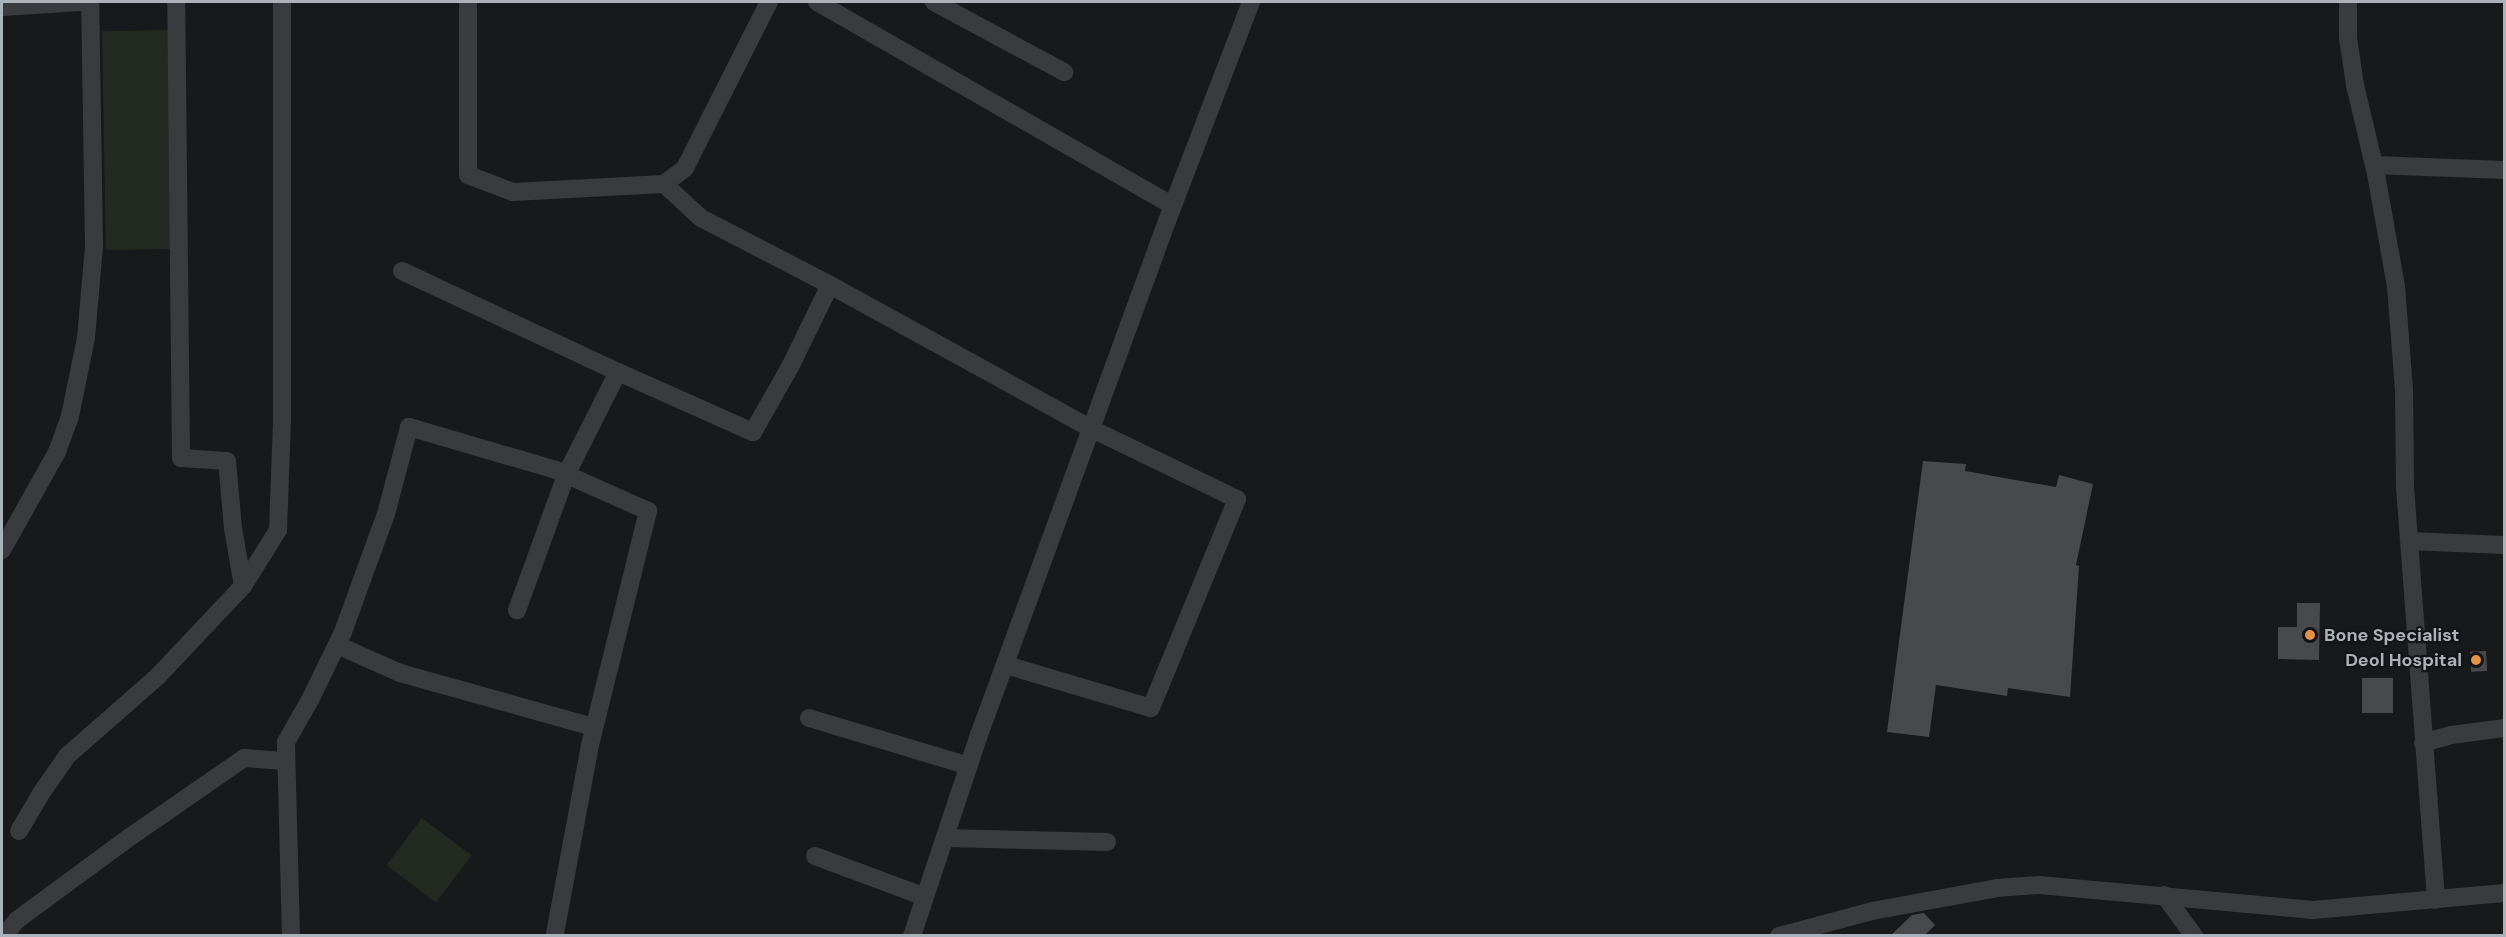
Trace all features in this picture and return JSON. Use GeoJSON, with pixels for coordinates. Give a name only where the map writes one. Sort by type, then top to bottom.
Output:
{"type":"FeatureCollection","features":[{"type":"Feature","properties":{"kind":"street"},"geometry":{"type":"LineString","coordinates":[[2,7],[79,2],[94,246],[86,338],[70,416],[57,452],[2,550]]}},
{"type":"Feature","properties":{"kind":"street"},"geometry":{"type":"LineString","coordinates":[[176,2],[181,458],[227,461],[233,528],[243,586]]}},
{"type":"Feature","properties":{"kind":"street"},"geometry":{"type":"LineString","coordinates":[[19,831],[67,756],[158,676],[243,586],[278,530],[282,421],[282,2]]}},
{"type":"Feature","properties":{"kind":"street"},"geometry":{"type":"LineString","coordinates":[[468,2],[468,175],[513,192],[664,184],[685,168],[770,2]]}},
{"type":"Feature","properties":{"kind":"street"},"geometry":{"type":"LineString","coordinates":[[817,2],[1173,206]]}},
{"type":"Feature","properties":{"kind":"street"},"geometry":{"type":"LineString","coordinates":[[934,2],[1064,72]]}},
{"type":"Feature","properties":{"kind":"street"},"geometry":{"type":"LineString","coordinates":[[912,936],[969,766],[1173,206],[1251,2]]}},
{"type":"Feature","properties":{"kind":"street"},"geometry":{"type":"LineString","coordinates":[[2348,2],[2348,38],[2355,85],[2374,165],[2396,286],[2404,389],[2405,487],[2436,900]]}},
{"type":"Feature","properties":{"kind":"street"},"geometry":{"type":"LineString","coordinates":[[2374,165],[2505,170]]}},
{"type":"Feature","properties":{"kind":"street"},"geometry":{"type":"LineString","coordinates":[[664,184],[701,218],[831,285],[1092,429],[1237,499],[1151,708],[1006,665]]}},
{"type":"Feature","properties":{"kind":"street"},"geometry":{"type":"LineString","coordinates":[[402,271],[753,432],[790,367],[831,285]]}},
{"type":"Feature","properties":{"kind":"street"},"geometry":{"type":"LineString","coordinates":[[517,610],[566,474],[618,372]]}},
{"type":"Feature","properties":{"kind":"street"},"geometry":{"type":"LineString","coordinates":[[291,936],[286,742],[290,730],[310,700],[337,645],[386,514],[409,427],[566,474],[648,511],[594,727],[556,935]]}},
{"type":"Feature","properties":{"kind":"street"},"geometry":{"type":"LineString","coordinates":[[2410,541],[2505,545]]}},
{"type":"Feature","properties":{"kind":"street"},"geometry":{"type":"LineString","coordinates":[[337,645],[400,673],[594,727]]}},
{"type":"Feature","properties":{"kind":"street"},"geometry":{"type":"LineString","coordinates":[[809,718],[969,766]]}},
{"type":"Feature","properties":{"kind":"street"},"geometry":{"type":"LineString","coordinates":[[2423,743],[2451,735],[2505,728]]}},
{"type":"Feature","properties":{"kind":"street"},"geometry":{"type":"LineString","coordinates":[[4,936],[17,920],[130,837],[244,758],[285,761]]}},
{"type":"Feature","properties":{"kind":"street"},"geometry":{"type":"LineString","coordinates":[[945,838],[1107,842]]}},
{"type":"Feature","properties":{"kind":"street"},"geometry":{"type":"LineString","coordinates":[[814,856],[925,897]]}},
{"type":"Feature","properties":{"kind":"street"},"geometry":{"type":"LineString","coordinates":[[1779,936],[1801,932],[1872,911],[1997,888],[2050,885],[2313,910],[2505,893]]}},
{"type":"Feature","properties":{"kind":"street"},"geometry":{"type":"LineString","coordinates":[[2164,895],[2194,936]]}},
{"type":"Feature","properties":{"kind":"shaded area"},"geometry":{"type":"Polygon","coordinates":[[[168,30],[172,249],[106,250],[102,31],[168,30]]]}},
{"type":"Feature","properties":{"kind":"shaded area"},"geometry":{"type":"Polygon","coordinates":[[[422,818],[472,855],[436,902],[386,865],[422,818]]]}},
{"type":"Feature","properties":{"kind":"building"},"geometry":{"type":"Polygon","coordinates":[[[1923,461],[1966,464],[1965,471],[2056,487],[2059,475],[2093,484],[2076,565],[2079,566],[2070,697],[2008,688],[2007,696],[1936,685],[1929,737],[1887,732],[1923,461]]]}},
{"type":"Feature","properties":{"kind":"building"},"geometry":{"type":"Polygon","coordinates":[[[2297,603],[2320,603],[2319,660],[2278,659],[2278,627],[2297,627],[2297,603]]]}},
{"type":"Feature","properties":{"kind":"building"},"geometry":{"type":"Polygon","coordinates":[[[2486,651],[2487,671],[2471,672],[2470,652],[2486,651]]]}},
{"type":"Feature","properties":{"kind":"building"},"geometry":{"type":"Polygon","coordinates":[[[2362,678],[2393,678],[2393,713],[2362,713],[2362,678]]]}},
{"type":"Feature","properties":{"kind":"building"},"geometry":{"type":"Polygon","coordinates":[[[1924,913],[1935,925],[1924,936],[1890,936],[1912,915],[1924,913]]]}},
{"type":"Feature","properties":{"kind":"place","name":"Bone Specialist"},"geometry":{"type":"Point","coordinates":[2310,635]}},
{"type":"Feature","properties":{"kind":"place","name":"Deol Hospital"},"geometry":{"type":"Point","coordinates":[2476,660]}}]}
